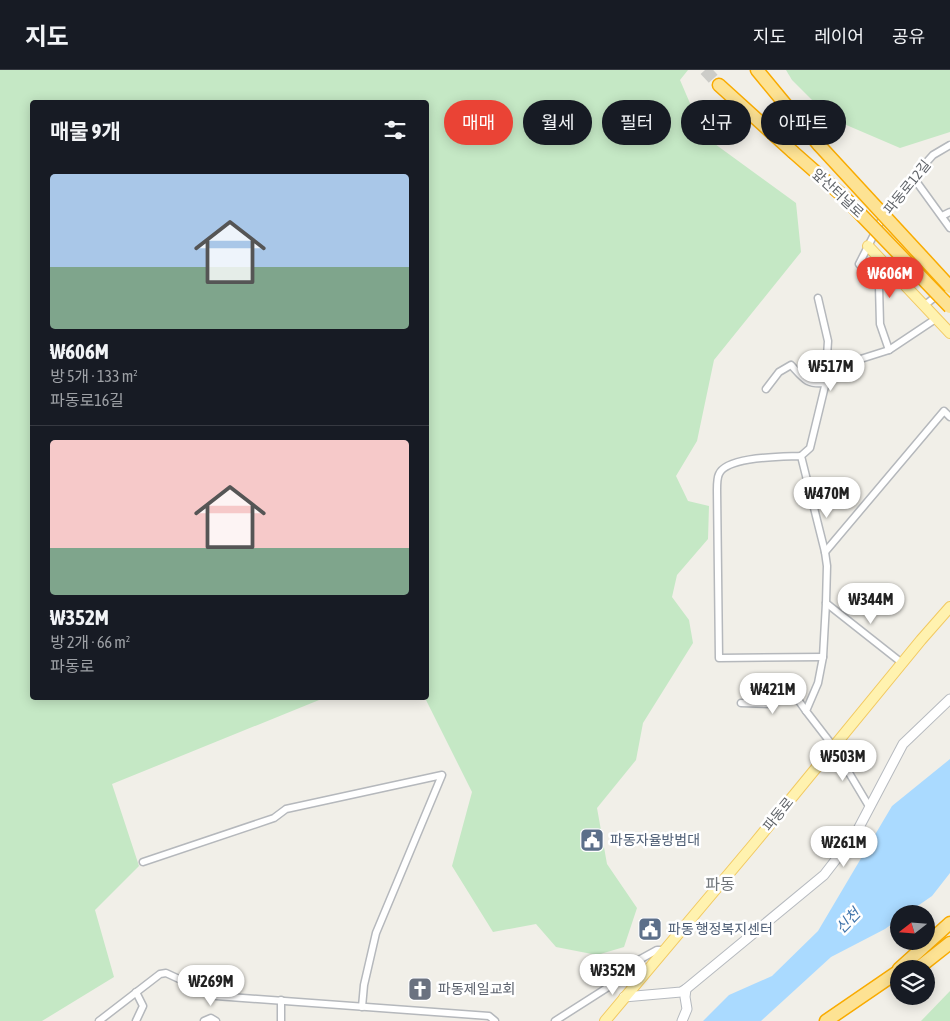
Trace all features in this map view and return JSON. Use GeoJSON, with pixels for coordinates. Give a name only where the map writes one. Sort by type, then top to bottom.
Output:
{"type":"FeatureCollection","features":[{"type":"Feature","properties":{"kind":"highway","name":"앞산터널로"},"geometry":{"type":"LineString","coordinates":[[756,70],[818,145],[950,285]]}},
{"type":"Feature","properties":{"kind":"highway","name":"앞산터널로"},"geometry":{"type":"LineString","coordinates":[[719,85],[844,197],[950,307]]}},
{"type":"Feature","properties":{"kind":"highway"},"geometry":{"type":"LineString","coordinates":[[912,960],[950,923]]}},
{"type":"Feature","properties":{"kind":"highway"},"geometry":{"type":"LineString","coordinates":[[915,960],[950,933]]}},
{"type":"Feature","properties":{"kind":"highway"},"geometry":{"type":"LineString","coordinates":[[929,960],[950,943]]}},
{"type":"Feature","properties":{"kind":"highway"},"geometry":{"type":"LineString","coordinates":[[932,960],[950,949]]}},
{"type":"Feature","properties":{"kind":"highway"},"geometry":{"type":"LineString","coordinates":[[826,1021],[890,978]]}},
{"type":"Feature","properties":{"kind":"highway"},"geometry":{"type":"LineString","coordinates":[[840,1021],[890,980]]}},
{"type":"Feature","properties":{"kind":"main road"},"geometry":{"type":"LineString","coordinates":[[868,246],[937,318]]}},
{"type":"Feature","properties":{"kind":"main road","name":"파동로"},"geometry":{"type":"LineString","coordinates":[[604,1021],[950,606]]}},
{"type":"Feature","properties":{"kind":"street","name":"파동로12길"},"geometry":{"type":"LineString","coordinates":[[889,350],[880,324],[879,286],[859,264],[887,209],[933,155],[950,145]]}},
{"type":"Feature","properties":{"kind":"street"},"geometry":{"type":"LineString","coordinates":[[913,177],[950,228]]}},
{"type":"Feature","properties":{"kind":"street"},"geometry":{"type":"LineString","coordinates":[[942,216],[950,212]]}},
{"type":"Feature","properties":{"kind":"street"},"geometry":{"type":"LineString","coordinates":[[950,285],[925,305],[950,333]]}},
{"type":"Feature","properties":{"kind":"street"},"geometry":{"type":"LineString","coordinates":[[818,298],[828,340],[825,383],[810,448],[800,456],[738,461],[725,468],[719,474],[717,490],[718,658],[823,658]]}},
{"type":"Feature","properties":{"kind":"street"},"geometry":{"type":"LineString","coordinates":[[766,389],[779,372],[791,365],[803,379],[814,384],[825,383],[834,373],[848,363],[889,350],[937,318]]}},
{"type":"Feature","properties":{"kind":"street"},"geometry":{"type":"LineString","coordinates":[[825,552],[944,411],[950,417]]}},
{"type":"Feature","properties":{"kind":"street"},"geometry":{"type":"LineString","coordinates":[[800,456],[827,566],[823,658],[818,683],[806,711]]}},
{"type":"Feature","properties":{"kind":"street"},"geometry":{"type":"LineString","coordinates":[[826,604],[902,663]]}},
{"type":"Feature","properties":{"kind":"street"},"geometry":{"type":"LineString","coordinates":[[741,703],[770,704],[794,694],[834,746],[870,808]]}},
{"type":"Feature","properties":{"kind":"street"},"geometry":{"type":"LineString","coordinates":[[624,997],[686,990],[824,875],[855,835],[903,744],[950,698]]}},
{"type":"Feature","properties":{"kind":"street"},"geometry":{"type":"LineString","coordinates":[[143,862],[274,818],[286,809],[442,775],[376,933],[364,985],[362,1007]]}},
{"type":"Feature","properties":{"kind":"street"},"geometry":{"type":"LineString","coordinates":[[556,1021],[613,984],[626,967],[657,950],[664,950]]}},
{"type":"Feature","properties":{"kind":"street"},"geometry":{"type":"LineString","coordinates":[[99,1021],[160,974],[166,973],[216,996],[281,1000],[474,1018],[489,1016],[496,1021]]}},
{"type":"Feature","properties":{"kind":"street"},"geometry":{"type":"LineString","coordinates":[[682,1021],[687,1009],[686,990]]}},
{"type":"Feature","properties":{"kind":"street"},"geometry":{"type":"LineString","coordinates":[[136,992],[144,1006],[136,1021]]}},
{"type":"Feature","properties":{"kind":"street"},"geometry":{"type":"LineString","coordinates":[[281,1000],[282,1021]]}},
{"type":"Feature","properties":{"kind":"street"},"geometry":{"type":"LineString","coordinates":[[204,1021],[211,1018],[216,1021]]}},
{"type":"Feature","properties":{"kind":"green space"},"geometry":{"type":"Polygon","coordinates":[[[0,70],[688,70],[680,80],[689,100],[681,100],[681,145],[716,145],[796,203],[801,252],[714,360],[697,441],[676,476],[688,501],[709,506],[708,539],[677,575],[672,597],[689,620],[693,643],[643,723],[636,760],[597,808],[607,864],[637,908],[624,947],[597,955],[556,947],[536,924],[493,932],[452,866],[472,792],[426,700],[429,700],[429,100],[30,100],[30,700],[319,700],[112,784],[139,866],[95,910],[114,977],[42,1021],[0,1021],[0,70]]]}},
{"type":"Feature","properties":{"kind":"green space"},"geometry":{"type":"Polygon","coordinates":[[[786,70],[950,70],[950,132],[900,148],[846,125],[846,100],[812,100],[792,80],[786,70]]]}},
{"type":"Feature","properties":{"kind":"green space"},"geometry":{"type":"Polygon","coordinates":[[[950,991],[950,1021],[921,1021],[950,991]]]}},
{"type":"Feature","properties":{"kind":"water","name":"신천"},"geometry":{"type":"Polygon","coordinates":[[[950,759],[950,873],[932,896],[919,905],[890,905],[890,925],[831,957],[761,1021],[703,1021],[729,995],[772,976],[818,931],[892,806],[950,759]]]}},
{"type":"Feature","properties":{"kind":"tunnel"},"geometry":{"type":"LineString","coordinates":[[705,70],[719,85]]}},
{"type":"Feature","properties":{"kind":"place","name":"파동자율방범대"},"geometry":{"type":"Point","coordinates":[592,840]}},
{"type":"Feature","properties":{"kind":"place","name":"파동 행정복지센터"},"geometry":{"type":"Point","coordinates":[650,929]}},
{"type":"Feature","properties":{"kind":"place","name":"파동제일교회"},"geometry":{"type":"Point","coordinates":[420,989]}},
{"type":"Feature","properties":{"kind":"district","name":"파동"},"geometry":{"type":"Point","coordinates":[720,884]}}]}
